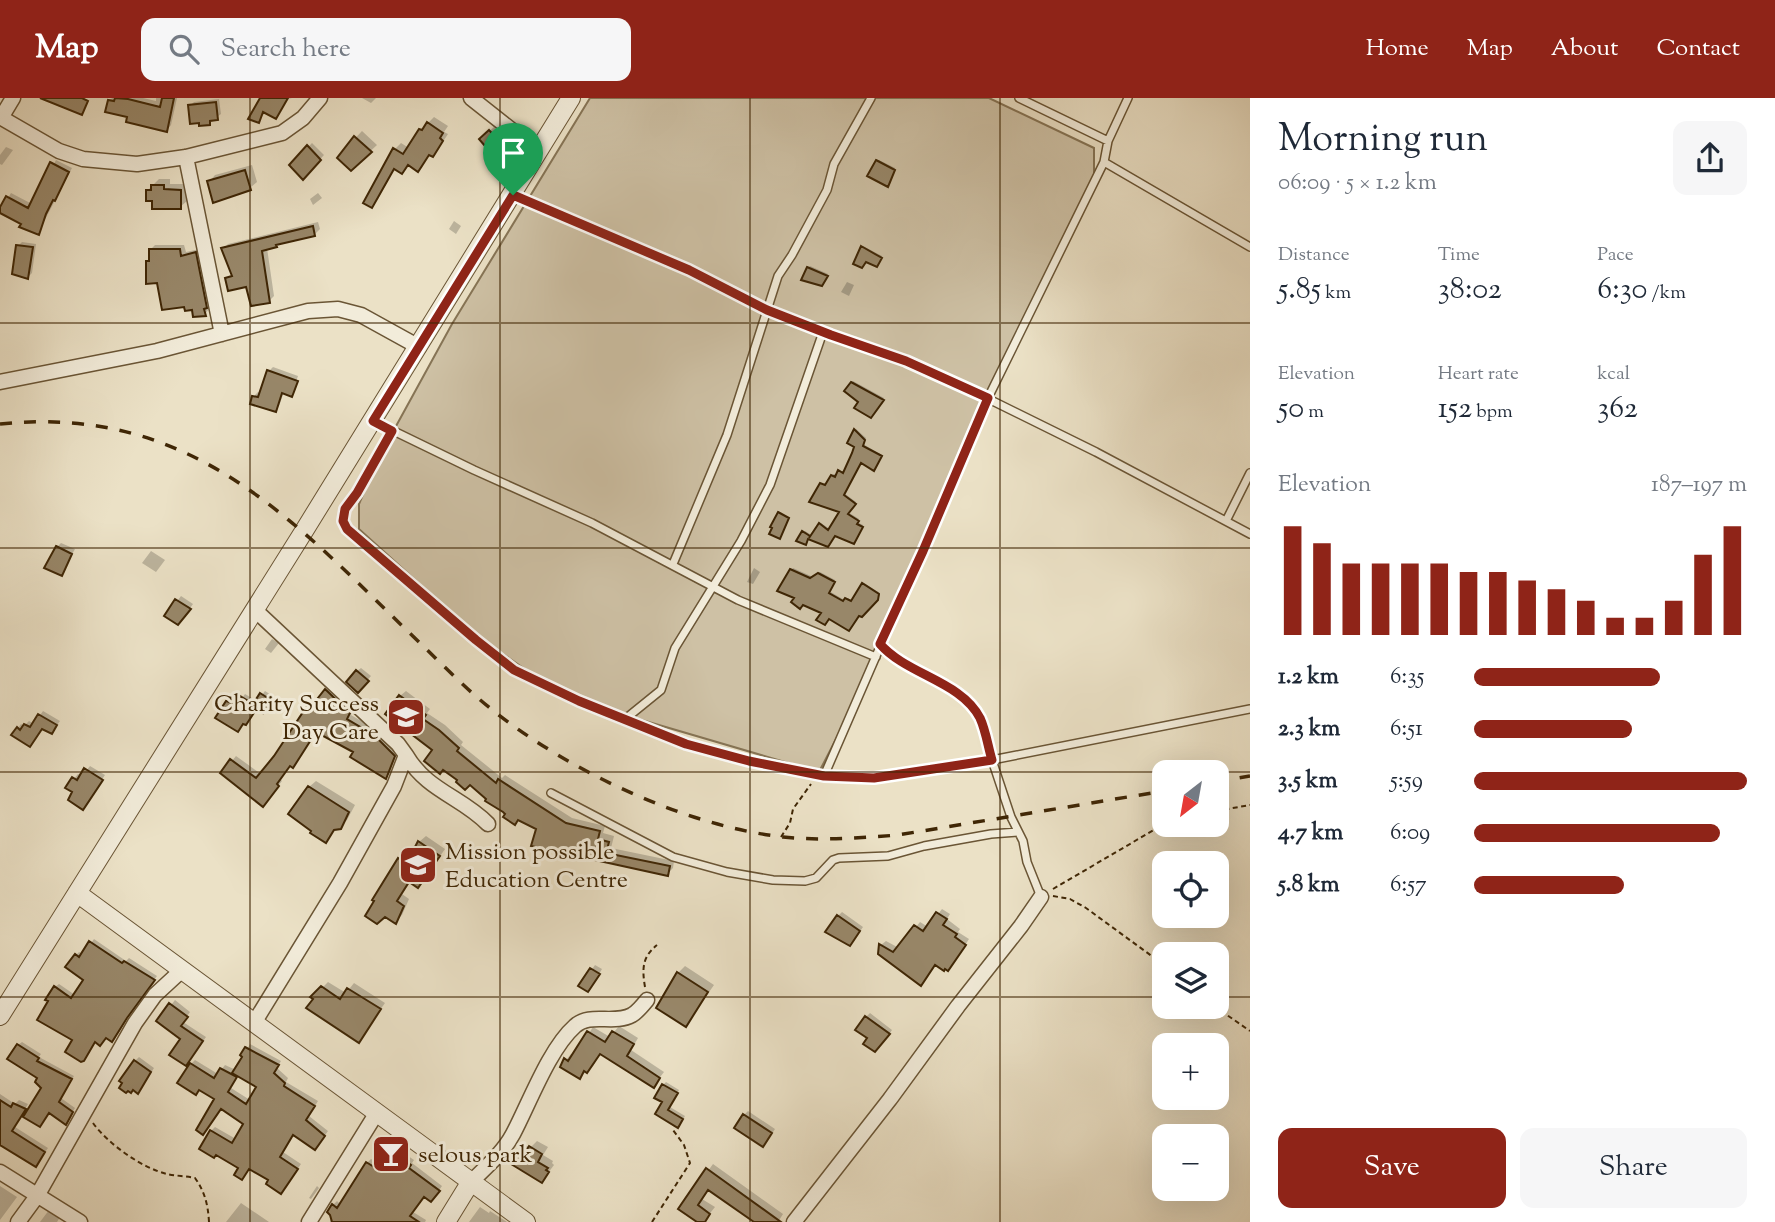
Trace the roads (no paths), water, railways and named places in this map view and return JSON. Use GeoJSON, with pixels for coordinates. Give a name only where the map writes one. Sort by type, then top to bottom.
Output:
{"type":"FeatureCollection","features":[{"type":"Feature","properties":{"kind":"street"},"geometry":{"type":"LineString","coordinates":[[0,100],[7,98]]}},
{"type":"Feature","properties":{"kind":"street"},"geometry":{"type":"LineString","coordinates":[[13,98],[1,118],[59,151],[83,159],[137,164],[186,157],[282,133],[303,118],[320,98]]}},
{"type":"Feature","properties":{"kind":"street"},"geometry":{"type":"LineString","coordinates":[[471,98],[538,151]]}},
{"type":"Feature","properties":{"kind":"street"},"geometry":{"type":"LineString","coordinates":[[0,1016],[419,347],[570,98]]}},
{"type":"Feature","properties":{"kind":"street"},"geometry":{"type":"LineString","coordinates":[[186,157],[222,334]]}},
{"type":"Feature","properties":{"kind":"street"},"geometry":{"type":"LineString","coordinates":[[0,382],[157,351],[308,311],[338,309],[361,316],[419,347]]}},
{"type":"Feature","properties":{"kind":"street"},"geometry":{"type":"LineString","coordinates":[[254,609],[398,744],[412,766],[432,786],[488,824]]}},
{"type":"Feature","properties":{"kind":"street"},"geometry":{"type":"LineString","coordinates":[[254,1023],[340,883],[394,786],[406,755]]}},
{"type":"Feature","properties":{"kind":"street"},"geometry":{"type":"LineString","coordinates":[[394,786],[412,782],[432,786]]}},
{"type":"Feature","properties":{"kind":"street"},"geometry":{"type":"LineString","coordinates":[[77,893],[526,1222]]}},
{"type":"Feature","properties":{"kind":"street"},"geometry":{"type":"LineString","coordinates":[[794,1222],[1041,897]]}},
{"type":"Feature","properties":{"kind":"street"},"geometry":{"type":"LineString","coordinates":[[18,1222],[37,1196],[135,1023],[155,995],[181,971]]}},
{"type":"Feature","properties":{"kind":"street"},"geometry":{"type":"LineString","coordinates":[[446,1222],[470,1183],[512,1136],[545,1070],[575,1025],[589,1019],[605,1021],[632,1016],[648,1000]]}},
{"type":"Feature","properties":{"kind":"street"},"geometry":{"type":"LineString","coordinates":[[309,1222],[376,1114]]}},
{"type":"Feature","properties":{"kind":"street"},"geometry":{"type":"LineString","coordinates":[[0,1172],[80,1222]]}},
{"type":"Feature","properties":{"kind":"lane"},"geometry":{"type":"LineString","coordinates":[[673,564],[727,435],[778,276],[827,190],[834,164],[871,98]]}},
{"type":"Feature","properties":{"kind":"lane"},"geometry":{"type":"LineString","coordinates":[[1019,98],[1108,141]]}},
{"type":"Feature","properties":{"kind":"lane"},"geometry":{"type":"LineString","coordinates":[[824,776],[988,398],[1104,162],[1108,141],[1128,98]]}},
{"type":"Feature","properties":{"kind":"lane"},"geometry":{"type":"LineString","coordinates":[[1104,162],[1250,247]]}},
{"type":"Feature","properties":{"kind":"lane"},"geometry":{"type":"LineString","coordinates":[[513,195],[678,265],[767,310],[906,361],[988,398],[1250,534]]}},
{"type":"Feature","properties":{"kind":"lane"},"geometry":{"type":"LineString","coordinates":[[625,720],[661,690],[675,648],[741,541],[769,485],[822,332]]}},
{"type":"Feature","properties":{"kind":"lane"},"geometry":{"type":"LineString","coordinates":[[373,421],[554,505],[758,610],[876,657]]}},
{"type":"Feature","properties":{"kind":"lane"},"geometry":{"type":"LineString","coordinates":[[392,431],[345,509],[343,521],[347,529],[501,661],[527,678],[686,744],[824,776],[874,778],[992,760],[1250,709]]}},
{"type":"Feature","properties":{"kind":"lane"},"geometry":{"type":"LineString","coordinates":[[1226,522],[1250,473]]}},
{"type":"Feature","properties":{"kind":"lane"},"geometry":{"type":"LineString","coordinates":[[992,760],[1041,897]]}},
{"type":"Feature","properties":{"kind":"lane"},"geometry":{"type":"LineString","coordinates":[[551,793],[683,862],[773,880],[805,881],[816,878],[833,860],[839,858],[888,856],[925,846],[1018,832]]}},
{"type":"Feature","properties":{"kind":"railway"},"geometry":{"type":"LineString","coordinates":[[0,424],[69,423],[130,433],[185,453],[236,481],[329,555],[466,688],[525,734],[558,755],[631,793],[708,821],[783,837],[869,837],[898,835],[1152,793]]}},
{"type":"Feature","properties":{"kind":"railway"},"geometry":{"type":"LineString","coordinates":[[1229,780],[1250,776]]}},
{"type":"Feature","properties":{"kind":"place","name":"Charity Success Day Care"},"geometry":{"type":"Point","coordinates":[406,717]}},
{"type":"Feature","properties":{"kind":"place","name":"Mission possible Education Centre"},"geometry":{"type":"Point","coordinates":[418,865]}},
{"type":"Feature","properties":{"kind":"place","name":"selous park"},"geometry":{"type":"Point","coordinates":[391,1154]}}]}
